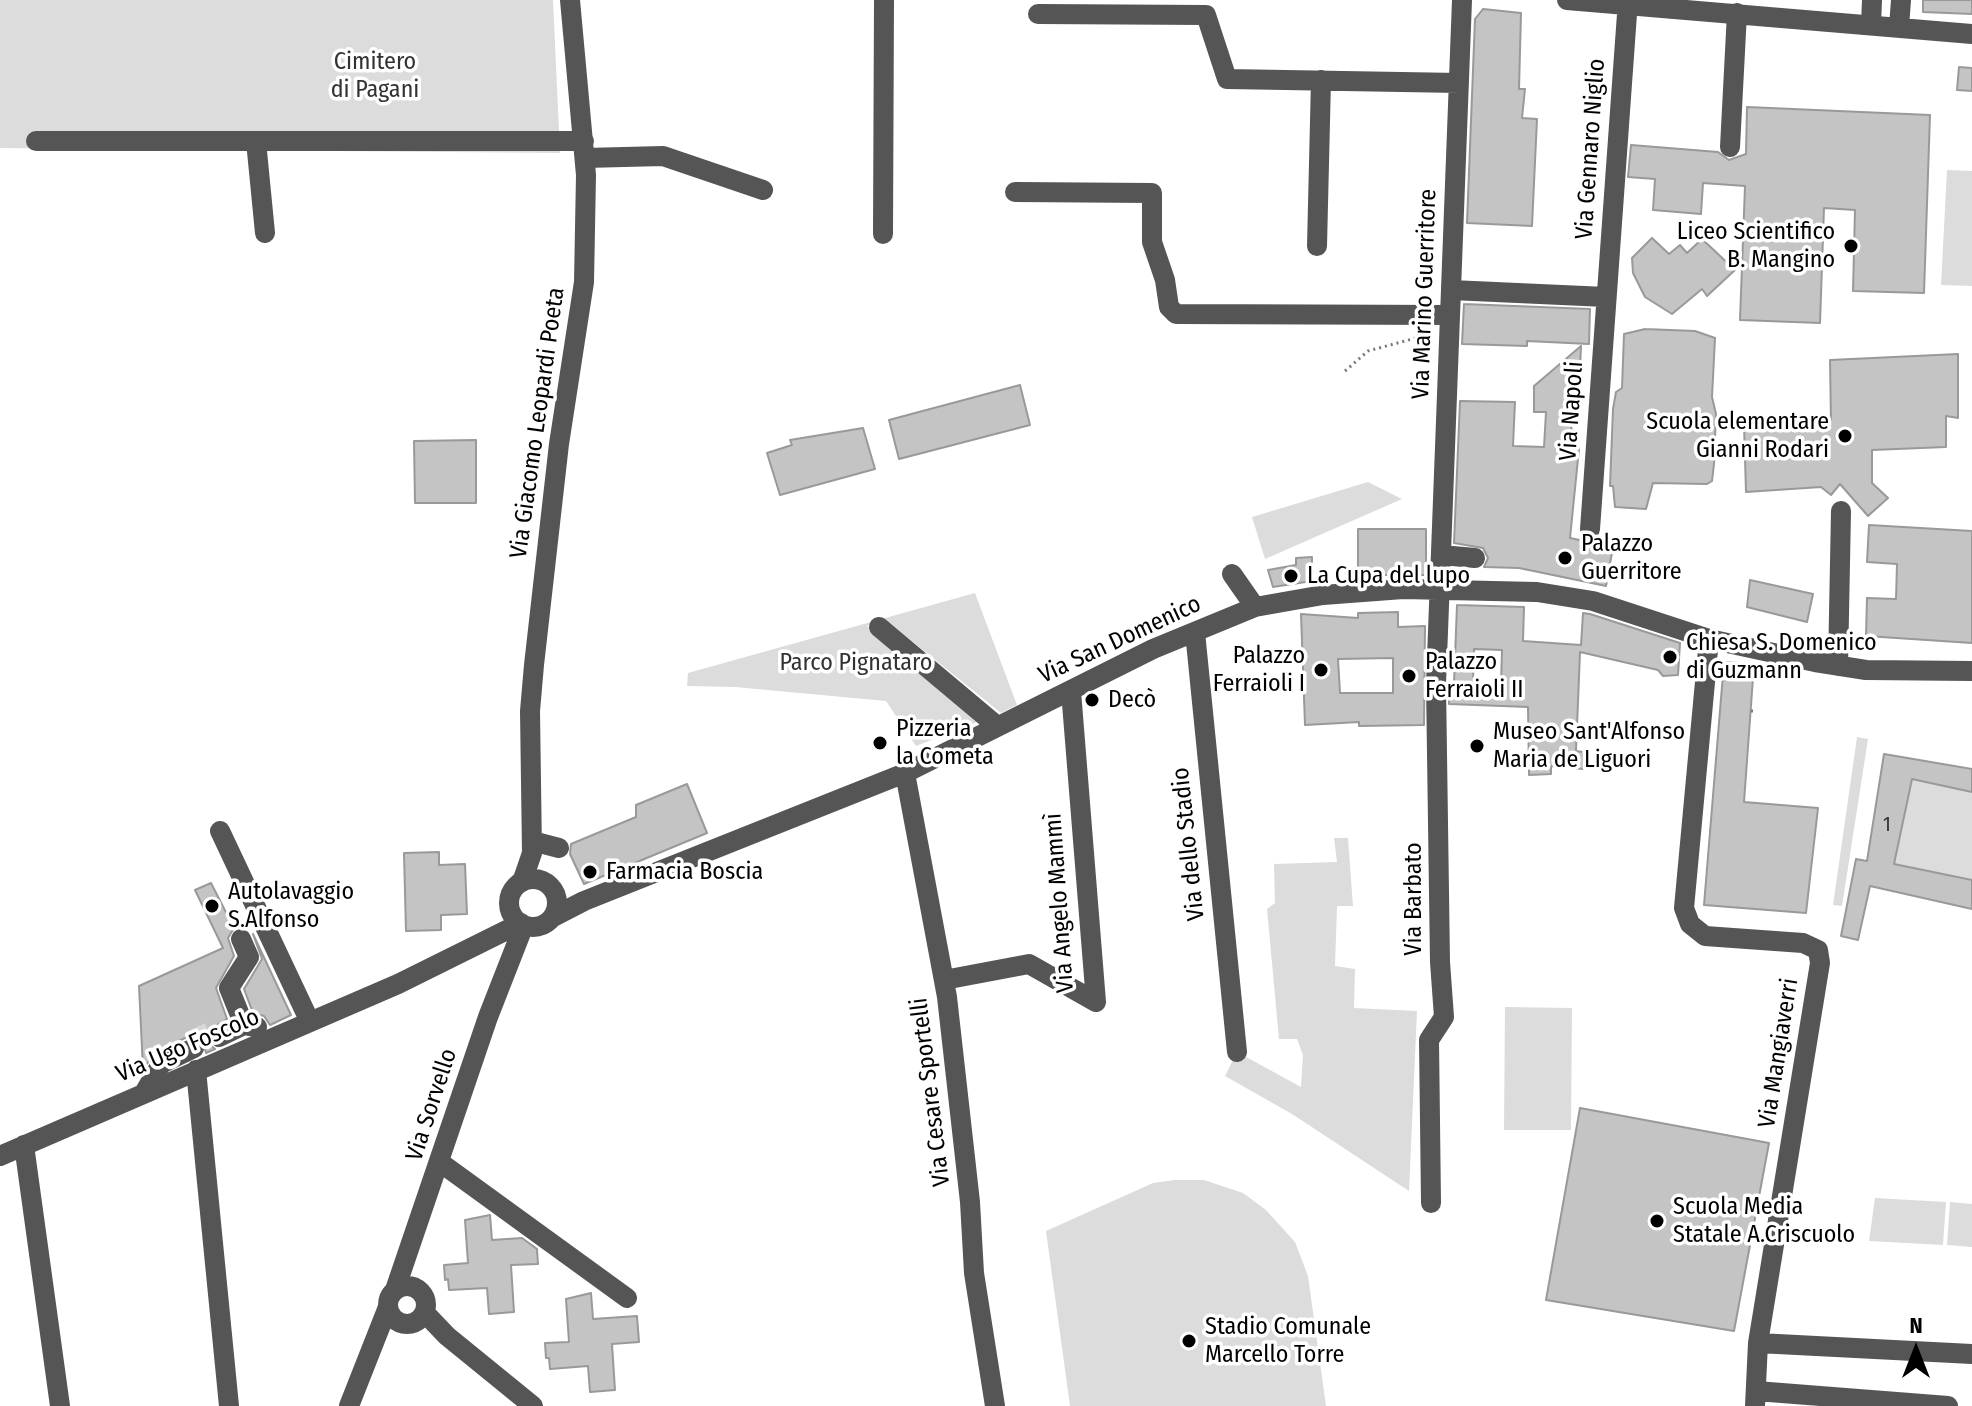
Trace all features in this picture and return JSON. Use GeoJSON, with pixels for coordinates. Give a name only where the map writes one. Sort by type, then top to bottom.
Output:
{"type":"FeatureCollection","features":[{"type":"Feature","properties":{"kind":"street","name":"Via Giacomo Leopardi Poeta"},"geometry":{"type":"LineString","coordinates":[[532,847],[530,711],[556,471],[584,282],[584,150],[570,0]]}},
{"type":"Feature","properties":{"kind":"street"},"geometry":{"type":"LineString","coordinates":[[883,234],[884,0]]}},
{"type":"Feature","properties":{"kind":"street","name":"Via Marino Guerritore"},"geometry":{"type":"LineString","coordinates":[[1439,591],[1462,0]]}},
{"type":"Feature","properties":{"kind":"street"},"geometry":{"type":"LineString","coordinates":[[1567,0],[1628,2],[1972,34]]}},
{"type":"Feature","properties":{"kind":"street"},"geometry":{"type":"LineString","coordinates":[[1871,25],[1872,0]]}},
{"type":"Feature","properties":{"kind":"street"},"geometry":{"type":"LineString","coordinates":[[1899,27],[1901,0]]}},
{"type":"Feature","properties":{"kind":"street","name":"Via Gennaro Niglio"},"geometry":{"type":"LineString","coordinates":[[1606,297],[1628,2]]}},
{"type":"Feature","properties":{"kind":"street"},"geometry":{"type":"LineString","coordinates":[[1038,14],[1206,8],[1227,79],[1459,83]]}},
{"type":"Feature","properties":{"kind":"street"},"geometry":{"type":"LineString","coordinates":[[1730,147],[1737,13]]}},
{"type":"Feature","properties":{"kind":"street"},"geometry":{"type":"LineString","coordinates":[[1317,246],[1321,80]]}},
{"type":"Feature","properties":{"kind":"street"},"geometry":{"type":"LineString","coordinates":[[36,141],[256,141],[584,150],[663,156],[763,190]]}},
{"type":"Feature","properties":{"kind":"street"},"geometry":{"type":"LineString","coordinates":[[256,141],[265,233]]}},
{"type":"Feature","properties":{"kind":"street"},"geometry":{"type":"LineString","coordinates":[[1015,192],[1152,193],[1152,242],[1165,280],[1169,307],[1176,314],[1450,315]]}},
{"type":"Feature","properties":{"kind":"street"},"geometry":{"type":"LineString","coordinates":[[1451,290],[1606,297]]}},
{"type":"Feature","properties":{"kind":"street","name":"Via Napoli"},"geometry":{"type":"LineString","coordinates":[[1590,529],[1606,297]]}},
{"type":"Feature","properties":{"kind":"street"},"geometry":{"type":"LineString","coordinates":[[1838,666],[1842,595],[1841,511]]}},
{"type":"Feature","properties":{"kind":"street"},"geometry":{"type":"LineString","coordinates":[[1441,555],[1475,558]]}},
{"type":"Feature","properties":{"kind":"street"},"geometry":{"type":"LineString","coordinates":[[1232,574],[1255,607]]}},
{"type":"Feature","properties":{"kind":"street","name":"Via Barbato"},"geometry":{"type":"LineString","coordinates":[[1431,1203],[1429,1040],[1444,1017],[1440,962],[1436,684],[1439,591]]}},
{"type":"Feature","properties":{"kind":"street","name":"Via San Domenico"},"geometry":{"type":"LineString","coordinates":[[398,984],[454,954],[530,920],[905,773],[1153,649],[1255,607],[1323,595],[1537,592],[1593,601],[1709,639],[1838,666],[1866,670],[1972,671]]}},
{"type":"Feature","properties":{"kind":"street"},"geometry":{"type":"LineString","coordinates":[[879,627],[997,726]]}},
{"type":"Feature","properties":{"kind":"street","name":"Via dello Stadio"},"geometry":{"type":"LineString","coordinates":[[1195,632],[1237,1052]]}},
{"type":"Feature","properties":{"kind":"street","name":"Via Mangiaverri"},"geometry":{"type":"LineString","coordinates":[[1709,639],[1684,908],[1690,924],[1705,936],[1803,943],[1818,950],[1820,963],[1758,1343],[1755,1398]]}},
{"type":"Feature","properties":{"kind":"street","name":"Via Angelo Mammì"},"geometry":{"type":"LineString","coordinates":[[944,980],[1029,964],[1096,1002],[1071,691]]}},
{"type":"Feature","properties":{"kind":"street","name":"Via Cesare Sportelli"},"geometry":{"type":"LineString","coordinates":[[905,773],[944,980],[970,1202],[974,1273],[995,1406]]}},
{"type":"Feature","properties":{"kind":"street"},"geometry":{"type":"LineString","coordinates":[[220,831],[310,1022]]}},
{"type":"Feature","properties":{"kind":"street"},"geometry":{"type":"LineString","coordinates":[[532,847],[559,848]]}},
{"type":"Feature","properties":{"kind":"street"},"geometry":{"type":"LineString","coordinates":[[532,847],[522,882],[512,892],[530,920],[550,888]]}},
{"type":"Feature","properties":{"kind":"street"},"geometry":{"type":"LineString","coordinates":[[532,847],[550,888]]}},
{"type":"Feature","properties":{"kind":"street"},"geometry":{"type":"LineString","coordinates":[[522,882],[550,888],[584,901]]}},
{"type":"Feature","properties":{"kind":"street","name":"Via Sorvello"},"geometry":{"type":"LineString","coordinates":[[349,1406],[377,1334],[405,1311],[406,1264],[488,1017],[530,920]]}},
{"type":"Feature","properties":{"kind":"street"},"geometry":{"type":"LineString","coordinates":[[241,939],[249,957],[229,988],[244,1025]]}},
{"type":"Feature","properties":{"kind":"street","name":"Via Ugo Foscolo"},"geometry":{"type":"LineString","coordinates":[[0,1156],[398,984]]}},
{"type":"Feature","properties":{"kind":"street"},"geometry":{"type":"LineString","coordinates":[[218,1033],[244,1025],[285,1032]]}},
{"type":"Feature","properties":{"kind":"street"},"geometry":{"type":"LineString","coordinates":[[144,1093],[168,1051],[192,1044]]}},
{"type":"Feature","properties":{"kind":"street"},"geometry":{"type":"LineString","coordinates":[[196,1070],[229,1406]]}},
{"type":"Feature","properties":{"kind":"street"},"geometry":{"type":"LineString","coordinates":[[24,1145],[60,1406]]}},
{"type":"Feature","properties":{"kind":"street"},"geometry":{"type":"LineString","coordinates":[[441,1163],[627,1298]]}},
{"type":"Feature","properties":{"kind":"street"},"geometry":{"type":"LineString","coordinates":[[405,1311],[427,1301],[416,1288],[406,1264]]}},
{"type":"Feature","properties":{"kind":"street"},"geometry":{"type":"LineString","coordinates":[[405,1311],[447,1336],[533,1406]]}},
{"type":"Feature","properties":{"kind":"street"},"geometry":{"type":"LineString","coordinates":[[1758,1343],[1972,1354]]}},
{"type":"Feature","properties":{"kind":"street"},"geometry":{"type":"LineString","coordinates":[[1755,1398],[1948,1406]]}},
{"type":"Feature","properties":{"kind":"path"},"geometry":{"type":"LineString","coordinates":[[1345,371],[1368,351],[1432,332]]}},
{"type":"Feature","properties":{"kind":"green space","name":"Cimitero di Pagani"},"geometry":{"type":"Polygon","coordinates":[[[0,0],[553,0],[560,153],[0,148],[0,0]]]}},
{"type":"Feature","properties":{"kind":"green space"},"geometry":{"type":"Polygon","coordinates":[[[1947,170],[1972,171],[1972,286],[1941,285],[1947,170]]]}},
{"type":"Feature","properties":{"kind":"green space"},"geometry":{"type":"Polygon","coordinates":[[[1368,482],[1402,499],[1265,559],[1252,517],[1368,482]]]}},
{"type":"Feature","properties":{"kind":"green space","name":"Parco Pignataro"},"geometry":{"type":"Polygon","coordinates":[[[975,593],[1017,705],[1001,713],[886,620],[867,626],[980,721],[916,746],[886,701],[735,687],[687,686],[688,673],[975,593]]]}},
{"type":"Feature","properties":{"kind":"green space"},"geometry":{"type":"Polygon","coordinates":[[[1857,737],[1868,739],[1842,906],[1833,905],[1857,737]]]}},
{"type":"Feature","properties":{"kind":"green space"},"geometry":{"type":"Polygon","coordinates":[[[1912,779],[1972,792],[1972,880],[1894,864],[1912,779]]]}},
{"type":"Feature","properties":{"kind":"green space"},"geometry":{"type":"Polygon","coordinates":[[[1334,838],[1348,838],[1353,906],[1337,906],[1335,966],[1355,969],[1354,1008],[1417,1011],[1409,1191],[1292,1114],[1225,1076],[1237,1052],[1301,1087],[1303,1055],[1297,1039],[1279,1039],[1267,909],[1275,903],[1274,864],[1337,862],[1334,838]]]}},
{"type":"Feature","properties":{"kind":"green space"},"geometry":{"type":"Polygon","coordinates":[[[1505,1007],[1572,1008],[1571,1130],[1504,1130],[1505,1007]]]}},
{"type":"Feature","properties":{"kind":"green space","name":"Stadio Comunale Marcello Torre"},"geometry":{"type":"Polygon","coordinates":[[[1204,1180],[1243,1193],[1266,1210],[1295,1242],[1308,1276],[1326,1406],[1070,1406],[1046,1231],[1153,1183],[1204,1180]]]}},
{"type":"Feature","properties":{"kind":"green space"},"geometry":{"type":"Polygon","coordinates":[[[1875,1198],[1946,1202],[1943,1245],[1869,1241],[1875,1198]]]}},
{"type":"Feature","properties":{"kind":"green space"},"geometry":{"type":"Polygon","coordinates":[[[1950,1202],[1972,1204],[1972,1247],[1947,1245],[1950,1202]]]}},
{"type":"Feature","properties":{"kind":"building"},"geometry":{"type":"Polygon","coordinates":[[[1923,0],[1972,0],[1972,14],[1923,12],[1923,0]]]}},
{"type":"Feature","properties":{"kind":"building"},"geometry":{"type":"Polygon","coordinates":[[[1483,9],[1521,13],[1519,89],[1525,89],[1522,118],[1537,119],[1532,226],[1467,223],[1475,19],[1483,9]]]}},
{"type":"Feature","properties":{"kind":"building"},"geometry":{"type":"Polygon","coordinates":[[[1959,67],[1972,68],[1972,91],[1957,90],[1959,67]]]}},
{"type":"Feature","properties":{"kind":"building"},"geometry":{"type":"Polygon","coordinates":[[[1747,107],[1930,115],[1924,293],[1853,291],[1855,210],[1824,208],[1820,323],[1740,320],[1745,186],[1703,183],[1701,214],[1653,210],[1655,179],[1628,177],[1631,145],[1718,152],[1729,160],[1746,154],[1747,107]]]}},
{"type":"Feature","properties":{"kind":"building"},"geometry":{"type":"Polygon","coordinates":[[[1652,238],[1669,254],[1680,245],[1687,253],[1702,239],[1735,270],[1707,296],[1702,289],[1672,314],[1645,297],[1633,273],[1632,258],[1652,238]]]}},
{"type":"Feature","properties":{"kind":"building"},"geometry":{"type":"Polygon","coordinates":[[[1464,304],[1590,309],[1589,344],[1527,341],[1527,346],[1462,344],[1464,304]]]}},
{"type":"Feature","properties":{"kind":"building"},"geometry":{"type":"Polygon","coordinates":[[[1645,329],[1695,331],[1715,338],[1712,397],[1716,414],[1712,481],[1707,484],[1653,483],[1646,509],[1615,507],[1613,486],[1610,486],[1613,409],[1616,392],[1622,388],[1624,334],[1645,329]]]}},
{"type":"Feature","properties":{"kind":"building"},"geometry":{"type":"Polygon","coordinates":[[[1581,346],[1578,413],[1566,413],[1579,449],[1570,538],[1613,547],[1606,586],[1519,568],[1484,567],[1488,558],[1483,548],[1454,543],[1460,401],[1515,402],[1513,446],[1544,447],[1546,412],[1534,412],[1534,386],[1581,346]]]}},
{"type":"Feature","properties":{"kind":"building","name":"Scuola elementare Gianni Rodari"},"geometry":{"type":"Polygon","coordinates":[[[1958,354],[1958,418],[1946,416],[1946,447],[1872,450],[1872,483],[1888,498],[1868,516],[1840,484],[1831,495],[1821,487],[1746,492],[1744,425],[1831,423],[1830,360],[1958,354]]]}},
{"type":"Feature","properties":{"kind":"building"},"geometry":{"type":"Polygon","coordinates":[[[1020,385],[1030,425],[899,459],[889,420],[1020,385]]]}},
{"type":"Feature","properties":{"kind":"building"},"geometry":{"type":"Polygon","coordinates":[[[863,428],[875,469],[780,495],[767,453],[792,445],[790,440],[863,428]]]}},
{"type":"Feature","properties":{"kind":"building"},"geometry":{"type":"Polygon","coordinates":[[[476,440],[476,503],[415,503],[414,441],[476,440]]]}},
{"type":"Feature","properties":{"kind":"building"},"geometry":{"type":"Polygon","coordinates":[[[1869,525],[1972,531],[1972,643],[1866,636],[1867,598],[1896,599],[1897,564],[1867,562],[1869,525]]]}},
{"type":"Feature","properties":{"kind":"building"},"geometry":{"type":"Polygon","coordinates":[[[1358,529],[1426,529],[1426,575],[1358,575],[1358,529]]]}},
{"type":"Feature","properties":{"kind":"building","name":"La Cupa del lupo"},"geometry":{"type":"Polygon","coordinates":[[[1312,557],[1312,581],[1273,587],[1268,570],[1296,565],[1296,558],[1312,557]]]}},
{"type":"Feature","properties":{"kind":"building"},"geometry":{"type":"Polygon","coordinates":[[[1750,580],[1813,594],[1807,622],[1747,607],[1750,580]]]}},
{"type":"Feature","properties":{"kind":"building"},"geometry":{"type":"Polygon","coordinates":[[[1457,605],[1524,607],[1523,641],[1581,645],[1583,613],[1680,643],[1678,675],[1663,676],[1658,670],[1580,652],[1576,751],[1583,752],[1583,769],[1551,766],[1551,774],[1529,775],[1528,707],[1449,704],[1449,683],[1454,683],[1457,605]],[[1474,649],[1473,684],[1501,685],[1502,650],[1474,649]]]}},
{"type":"Feature","properties":{"kind":"building"},"geometry":{"type":"Polygon","coordinates":[[[1398,612],[1398,627],[1425,626],[1424,725],[1359,726],[1359,722],[1305,725],[1301,614],[1358,618],[1358,613],[1398,612]],[[1393,658],[1338,659],[1340,693],[1393,693],[1393,658]]]}},
{"type":"Feature","properties":{"kind":"building"},"geometry":{"type":"Polygon","coordinates":[[[1724,662],[1754,664],[1744,802],[1818,808],[1806,913],[1704,905],[1724,662]]]}},
{"type":"Feature","properties":{"kind":"building"},"geometry":{"type":"Polygon","coordinates":[[[1884,754],[1972,769],[1972,792],[1912,779],[1894,864],[1972,880],[1972,909],[1870,886],[1858,940],[1841,936],[1856,859],[1867,861],[1884,754]]]}},
{"type":"Feature","properties":{"kind":"building"},"geometry":{"type":"Polygon","coordinates":[[[687,784],[707,833],[584,884],[570,854],[571,844],[636,817],[636,805],[687,784]]]}},
{"type":"Feature","properties":{"kind":"building"},"geometry":{"type":"Polygon","coordinates":[[[439,852],[439,865],[465,864],[467,914],[441,915],[441,930],[406,931],[404,853],[439,852]]]}},
{"type":"Feature","properties":{"kind":"building"},"geometry":{"type":"Polygon","coordinates":[[[211,883],[234,928],[228,938],[234,956],[216,988],[227,1019],[208,1030],[207,1042],[215,1049],[206,1053],[202,1038],[189,1036],[155,1053],[143,1069],[139,986],[223,948],[195,890],[211,883]]]}},
{"type":"Feature","properties":{"kind":"building"},"geometry":{"type":"Polygon","coordinates":[[[253,934],[291,1015],[270,1025],[264,1016],[253,1013],[244,989],[262,959],[253,934]]]}},
{"type":"Feature","properties":{"kind":"building","name":"Scuola Media Statale A.Criscuolo"},"geometry":{"type":"Polygon","coordinates":[[[1580,1108],[1769,1143],[1734,1331],[1546,1300],[1580,1108]]]}},
{"type":"Feature","properties":{"kind":"building"},"geometry":{"type":"Polygon","coordinates":[[[490,1215],[492,1240],[522,1238],[537,1249],[538,1264],[511,1265],[514,1312],[489,1314],[487,1288],[449,1290],[448,1279],[445,1280],[444,1265],[468,1263],[465,1220],[490,1215]]]}},
{"type":"Feature","properties":{"kind":"building"},"geometry":{"type":"Polygon","coordinates":[[[591,1293],[593,1319],[637,1316],[639,1342],[612,1344],[615,1390],[590,1392],[588,1366],[550,1369],[549,1358],[546,1358],[545,1343],[569,1342],[566,1299],[591,1293]]]}},
{"type":"Feature","properties":{"kind":"tunnel"},"geometry":{"type":"LineString","coordinates":[[191,1041],[216,1029]]}},
{"type":"Feature","properties":{"kind":"place","name":"Liceo Scientifico B. Mangino"},"geometry":{"type":"Point","coordinates":[1851,246]}},
{"type":"Feature","properties":{"kind":"place","name":"Scuola elementare Gianni Rodari"},"geometry":{"type":"Point","coordinates":[1845,436]}},
{"type":"Feature","properties":{"kind":"place","name":"Palazzo Guerritore"},"geometry":{"type":"Point","coordinates":[1565,558]}},
{"type":"Feature","properties":{"kind":"place","name":"La Cupa del lupo"},"geometry":{"type":"Point","coordinates":[1291,576]}},
{"type":"Feature","properties":{"kind":"place","name":"Chiesa S. Domenico di Guzmann"},"geometry":{"type":"Point","coordinates":[1670,657]}},
{"type":"Feature","properties":{"kind":"place","name":"Palazzo Ferraioli I"},"geometry":{"type":"Point","coordinates":[1321,670]}},
{"type":"Feature","properties":{"kind":"place","name":"Palazzo Ferraioli II"},"geometry":{"type":"Point","coordinates":[1409,676]}},
{"type":"Feature","properties":{"kind":"place","name":"Decò"},"geometry":{"type":"Point","coordinates":[1092,700]}},
{"type":"Feature","properties":{"kind":"place","name":"Pizzeria la Cometa"},"geometry":{"type":"Point","coordinates":[880,743]}},
{"type":"Feature","properties":{"kind":"place","name":"Museo Sant'Alfonso Maria de Liguori"},"geometry":{"type":"Point","coordinates":[1477,746]}},
{"type":"Feature","properties":{"kind":"place","name":"Farmacia Boscia"},"geometry":{"type":"Point","coordinates":[590,872]}},
{"type":"Feature","properties":{"kind":"place","name":"Autolavaggio S.Alfonso"},"geometry":{"type":"Point","coordinates":[212,906]}},
{"type":"Feature","properties":{"kind":"place","name":"Scuola Media Statale A.Criscuolo"},"geometry":{"type":"Point","coordinates":[1657,1221]}},
{"type":"Feature","properties":{"kind":"place","name":"Stadio Comunale Marcello Torre"},"geometry":{"type":"Point","coordinates":[1189,1341]}}]}
